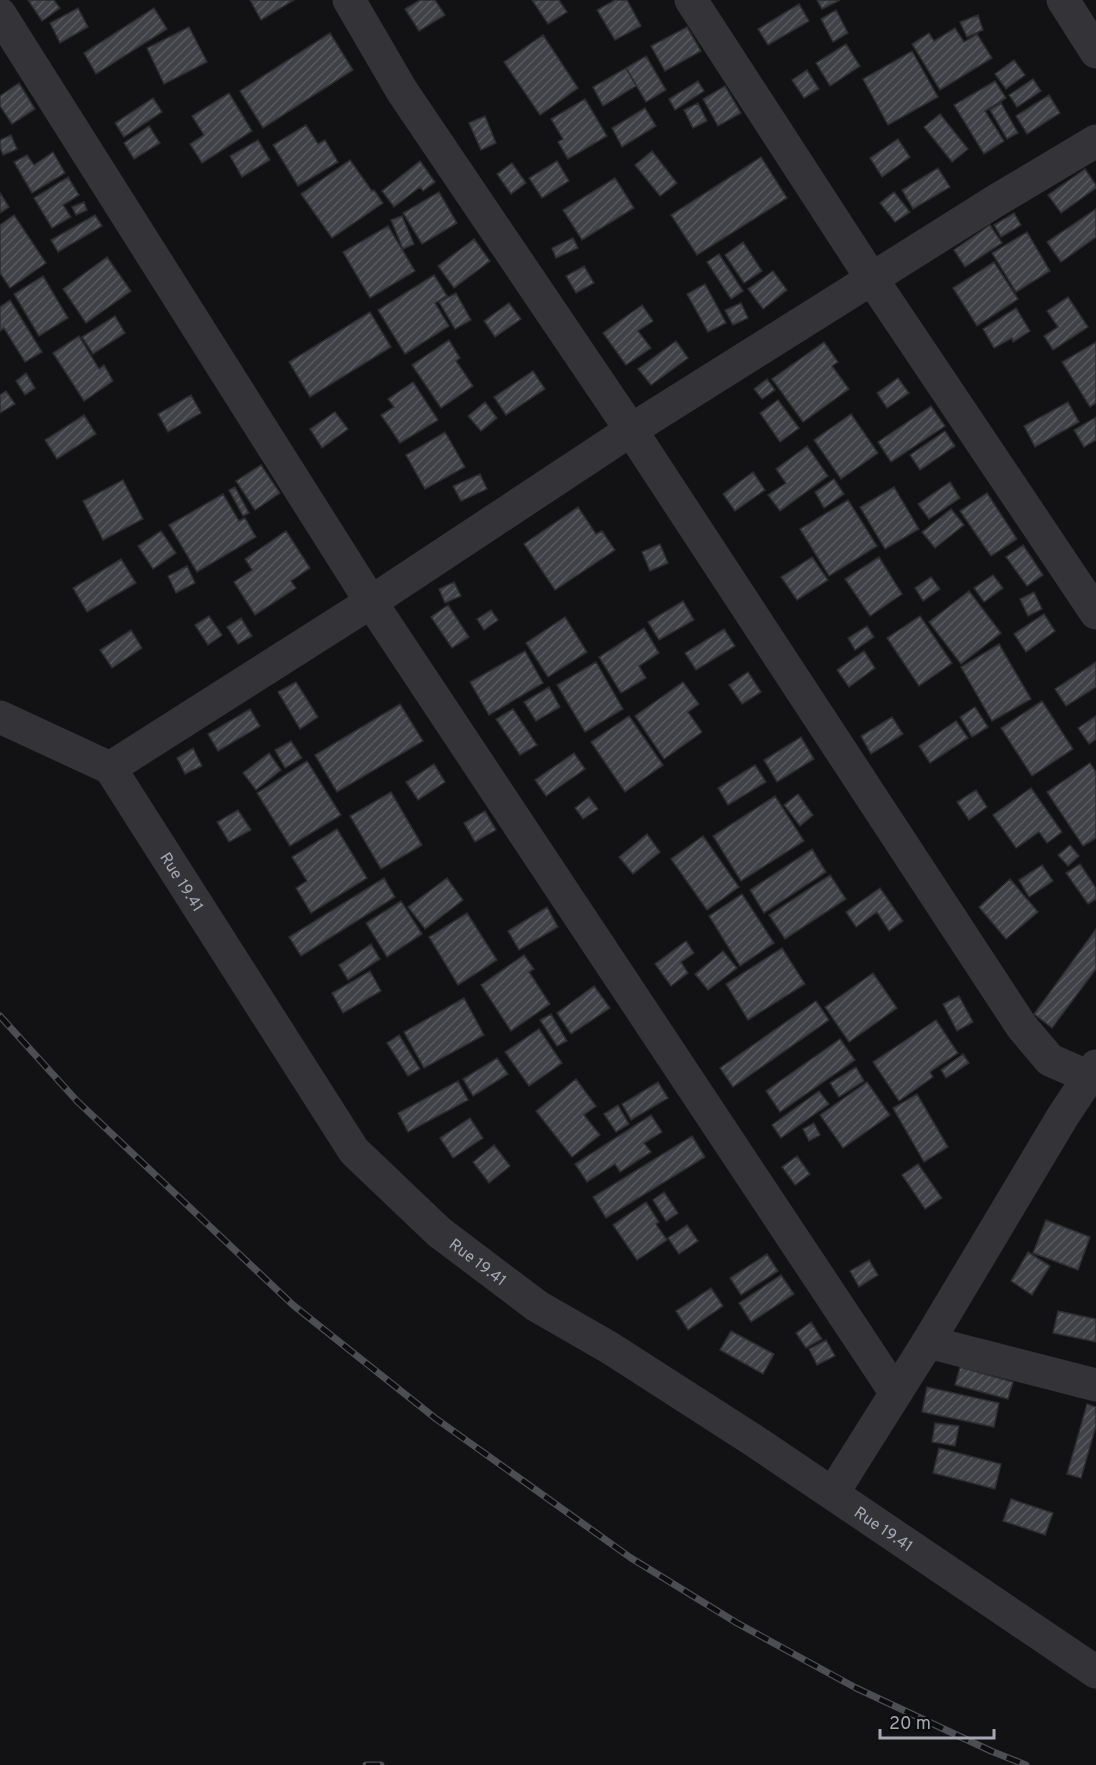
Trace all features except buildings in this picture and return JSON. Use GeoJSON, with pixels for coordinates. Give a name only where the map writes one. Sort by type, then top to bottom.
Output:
{"type":"FeatureCollection","features":[{"type":"Feature","properties":{"kind":"street"},"geometry":{"type":"LineString","coordinates":[[349,0],[402,91],[631,430],[1022,1027],[1050,1060],[1093,1075],[1063,1116],[928,1342],[833,1493]]}},
{"type":"Feature","properties":{"kind":"street"},"geometry":{"type":"LineString","coordinates":[[692,0],[872,279],[1096,613]]}},
{"type":"Feature","properties":{"kind":"street"},"geometry":{"type":"LineString","coordinates":[[1063,0],[1096,52]]}},
{"type":"Feature","properties":{"kind":"street"},"geometry":{"type":"LineString","coordinates":[[0,14],[371,602],[895,1392]]}},
{"type":"Feature","properties":{"kind":"street"},"geometry":{"type":"LineString","coordinates":[[0,717],[110,768],[371,602],[631,430],[987,206],[1096,141]]}},
{"type":"Feature","properties":{"kind":"street","name":"Rue 19.41"},"geometry":{"type":"LineString","coordinates":[[110,768],[354,1151],[439,1232],[537,1306],[610,1348],[833,1493],[1096,1672]]}},
{"type":"Feature","properties":{"kind":"street"},"geometry":{"type":"LineString","coordinates":[[928,1342],[1096,1385]]}},
{"type":"Feature","properties":{"kind":"railway"},"geometry":{"type":"LineString","coordinates":[[0,1016],[77,1101],[293,1305],[435,1418],[631,1558],[737,1623],[856,1688],[1026,1765]]}},
{"type":"Feature","properties":{"kind":"railway"},"geometry":{"type":"LineString","coordinates":[[366,1765],[381,1765]]}}]}
